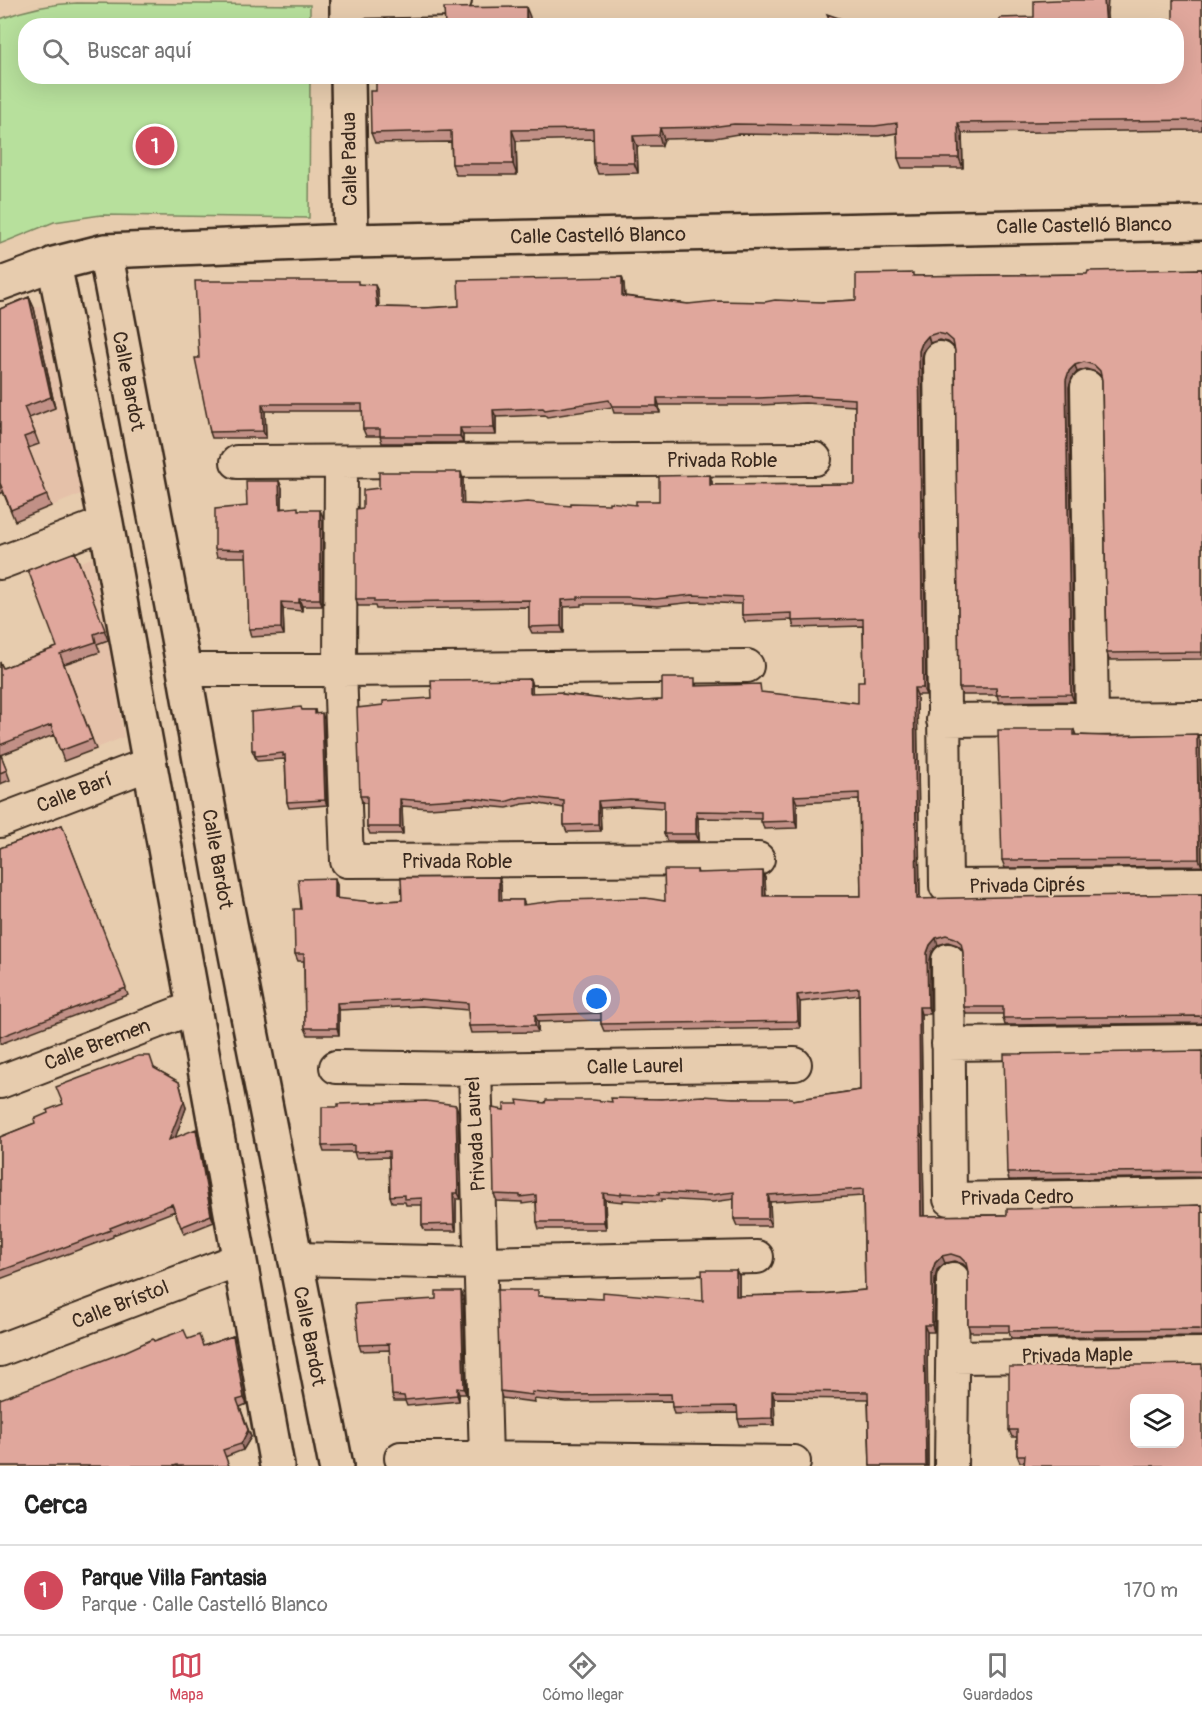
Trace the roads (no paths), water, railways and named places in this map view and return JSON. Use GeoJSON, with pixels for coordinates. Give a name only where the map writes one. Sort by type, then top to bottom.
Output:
{"type":"FeatureCollection","features":[{"type":"Feature","properties":{"kind":"street"},"geometry":{"type":"LineString","coordinates":[[347,9],[455,0]]}},
{"type":"Feature","properties":{"kind":"street","name":"Calle Padua"},"geometry":{"type":"LineString","coordinates":[[348,84],[351,241]]}},
{"type":"Feature","properties":{"kind":"street","name":"Calle Castelló Blanco"},"geometry":{"type":"LineString","coordinates":[[0,284],[54,264],[105,251],[351,241],[1202,223]]}},
{"type":"Feature","properties":{"kind":"street","name":"Calle Bardot"},"geometry":{"type":"LineString","coordinates":[[105,251],[184,670],[220,878],[336,1466]]}},
{"type":"Feature","properties":{"kind":"street"},"geometry":{"type":"LineString","coordinates":[[54,264],[106,523],[277,1466]]}},
{"type":"Feature","properties":{"kind":"street","name":"Privada Ciprés"},"geometry":{"type":"LineString","coordinates":[[940,358],[946,886],[1202,884]]}},
{"type":"Feature","properties":{"kind":"street"},"geometry":{"type":"LineString","coordinates":[[1088,387],[1092,718]]}},
{"type":"Feature","properties":{"kind":"street","name":"Privada Roble"},"geometry":{"type":"LineString","coordinates":[[237,462],[815,459]]}},
{"type":"Feature","properties":{"kind":"street","name":"Privada Roble"},"geometry":{"type":"LineString","coordinates":[[342,462],[340,670],[347,861],[758,859]]}},
{"type":"Feature","properties":{"kind":"street"},"geometry":{"type":"LineString","coordinates":[[0,563],[106,523]]}},
{"type":"Feature","properties":{"kind":"street"},"geometry":{"type":"LineString","coordinates":[[184,670],[747,666]]}},
{"type":"Feature","properties":{"kind":"street"},"geometry":{"type":"LineString","coordinates":[[943,720],[1202,718]]}},
{"type":"Feature","properties":{"kind":"street","name":"Calle Barí"},"geometry":{"type":"LineString","coordinates":[[0,821],[149,764]]}},
{"type":"Feature","properties":{"kind":"street"},"geometry":{"type":"LineString","coordinates":[[170,882],[220,878]]}},
{"type":"Feature","properties":{"kind":"street","name":"Privada Cedro"},"geometry":{"type":"LineString","coordinates":[[948,960],[951,1198],[1202,1195]]}},
{"type":"Feature","properties":{"kind":"street","name":"Calle Bremen"},"geometry":{"type":"LineString","coordinates":[[0,1082],[195,1007]]}},
{"type":"Feature","properties":{"kind":"street"},"geometry":{"type":"LineString","coordinates":[[948,1044],[1202,1041]]}},
{"type":"Feature","properties":{"kind":"street","name":"Calle Laurel"},"geometry":{"type":"LineString","coordinates":[[475,1069],[795,1064]]}},
{"type":"Feature","properties":{"kind":"street","name":"Privada Laurel"},"geometry":{"type":"LineString","coordinates":[[336,1067],[475,1069],[486,1458]]}},
{"type":"Feature","properties":{"kind":"street"},"geometry":{"type":"LineString","coordinates":[[295,1259],[481,1263],[757,1257]]}},
{"type":"Feature","properties":{"kind":"street","name":"Calle Brístol"},"geometry":{"type":"LineString","coordinates":[[0,1350],[240,1259]]}},
{"type":"Feature","properties":{"kind":"street"},"geometry":{"type":"LineString","coordinates":[[951,1466],[953,1279]]}},
{"type":"Feature","properties":{"kind":"street","name":"Privada Maple"},"geometry":{"type":"LineString","coordinates":[[952,1357],[1202,1354]]}},
{"type":"Feature","properties":{"kind":"street"},"geometry":{"type":"LineString","coordinates":[[401,1458],[794,1462]]}},
{"type":"Feature","properties":{"kind":"place","name":"Parque Villa Fantasia"},"geometry":{"type":"Point","coordinates":[155,146]}}]}
